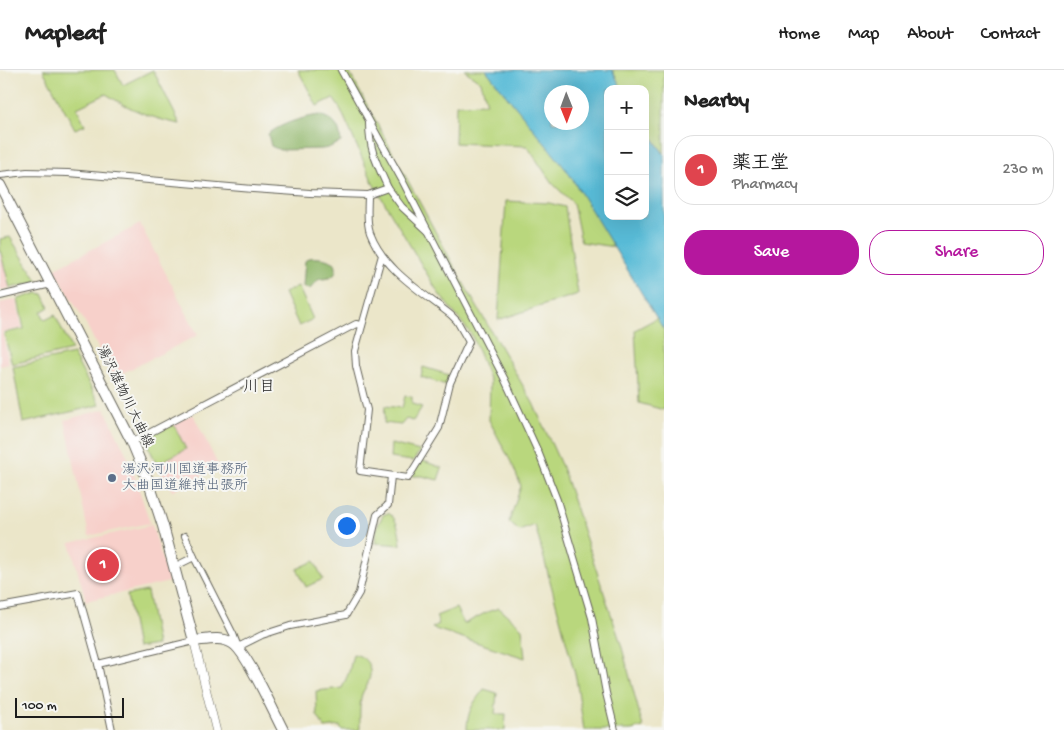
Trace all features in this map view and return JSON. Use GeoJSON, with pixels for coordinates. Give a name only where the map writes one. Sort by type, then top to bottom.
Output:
{"type":"FeatureCollection","features":[{"type":"Feature","properties":{"kind":"main road","name":"湯沢雄物川大曲線"},"geometry":{"type":"LineString","coordinates":[[0,185],[132,442],[149,483],[160,517],[194,641]]}},
{"type":"Feature","properties":{"kind":"main road"},"geometry":{"type":"LineString","coordinates":[[194,641],[224,640],[238,647],[283,730]]}},
{"type":"Feature","properties":{"kind":"street"},"geometry":{"type":"LineString","coordinates":[[341,70],[507,385],[543,463],[557,500],[592,618],[615,730]]}},
{"type":"Feature","properties":{"kind":"street"},"geometry":{"type":"LineString","coordinates":[[370,122],[369,140],[371,150],[388,188],[402,207],[428,232]]}},
{"type":"Feature","properties":{"kind":"street"},"geometry":{"type":"LineString","coordinates":[[0,174],[27,172],[68,173],[252,189],[368,194],[388,188]]}},
{"type":"Feature","properties":{"kind":"street"},"geometry":{"type":"LineString","coordinates":[[368,194],[370,232],[382,255],[384,260],[401,276],[451,314],[469,342],[450,383],[439,428],[408,478],[360,471],[367,410],[356,366],[355,351],[382,255]]}},
{"type":"Feature","properties":{"kind":"street"},"geometry":{"type":"LineString","coordinates":[[0,296],[51,284]]}},
{"type":"Feature","properties":{"kind":"street"},"geometry":{"type":"LineString","coordinates":[[132,442],[356,324],[362,325]]}},
{"type":"Feature","properties":{"kind":"street"},"geometry":{"type":"LineString","coordinates":[[185,536],[238,647],[262,635],[290,626],[339,617],[349,612],[359,593],[377,515],[388,504],[391,476]]}},
{"type":"Feature","properties":{"kind":"street"},"geometry":{"type":"LineString","coordinates":[[174,566],[194,557]]}},
{"type":"Feature","properties":{"kind":"street"},"geometry":{"type":"LineString","coordinates":[[0,607],[78,593],[98,664],[112,730]]}},
{"type":"Feature","properties":{"kind":"street"},"geometry":{"type":"LineString","coordinates":[[98,664],[194,641],[216,730]]}},
{"type":"Feature","properties":{"kind":"shaded area"},"geometry":{"type":"Polygon","coordinates":[[[140,224],[198,335],[113,378],[86,324],[54,269],[140,224]]]}},
{"type":"Feature","properties":{"kind":"shaded area"},"geometry":{"type":"Polygon","coordinates":[[[0,250],[10,288],[0,290],[0,250]]]}},
{"type":"Feature","properties":{"kind":"shaded area"},"geometry":{"type":"Polygon","coordinates":[[[16,299],[22,328],[2,332],[9,364],[0,366],[0,303],[16,299]]]}},
{"type":"Feature","properties":{"kind":"shaded area"},"geometry":{"type":"Polygon","coordinates":[[[105,409],[130,462],[150,523],[89,536],[65,420],[105,409]]]}},
{"type":"Feature","properties":{"kind":"shaded area"},"geometry":{"type":"Polygon","coordinates":[[[193,414],[219,467],[172,491],[157,464],[186,449],[173,423],[193,414]]]}},
{"type":"Feature","properties":{"kind":"shaded area"},"geometry":{"type":"Polygon","coordinates":[[[152,525],[169,582],[86,601],[70,543],[152,525]]]}},
{"type":"Feature","properties":{"kind":"green space"},"geometry":{"type":"Polygon","coordinates":[[[43,70],[115,70],[123,85],[153,70],[180,124],[142,113],[106,94],[77,108],[85,125],[75,129],[43,70]]]}},
{"type":"Feature","properties":{"kind":"green space"},"geometry":{"type":"Polygon","coordinates":[[[298,70],[348,70],[461,279],[533,403],[562,467],[621,644],[643,727],[631,730],[584,730],[576,678],[535,525],[519,531],[509,522],[521,486],[513,466],[489,420],[490,381],[471,334],[439,294],[374,185],[341,110],[333,98],[317,106],[298,70]]]}},
{"type":"Feature","properties":{"kind":"green space"},"geometry":{"type":"Polygon","coordinates":[[[464,70],[486,70],[568,172],[614,247],[581,242],[573,203],[552,183],[527,146],[455,143],[456,104],[487,103],[481,82],[464,70]]]}},
{"type":"Feature","properties":{"kind":"green space"},"geometry":{"type":"Polygon","coordinates":[[[612,70],[664,70],[664,154],[649,133],[649,85],[620,85],[612,70]]]}},
{"type":"Feature","properties":{"kind":"green space"},"geometry":{"type":"Polygon","coordinates":[[[319,115],[335,124],[338,128],[341,142],[322,149],[280,150],[271,146],[268,134],[274,130],[292,121],[319,115]]]}},
{"type":"Feature","properties":{"kind":"green space"},"geometry":{"type":"Polygon","coordinates":[[[506,201],[549,203],[565,207],[578,294],[498,320],[506,201]]]}},
{"type":"Feature","properties":{"kind":"green space"},"geometry":{"type":"Polygon","coordinates":[[[10,237],[38,282],[10,288],[0,250],[0,239],[10,237]]]}},
{"type":"Feature","properties":{"kind":"green space"},"geometry":{"type":"Polygon","coordinates":[[[308,258],[322,258],[335,263],[335,274],[319,279],[310,289],[303,287],[305,261],[308,258]]]}},
{"type":"Feature","properties":{"kind":"green space"},"geometry":{"type":"Polygon","coordinates":[[[298,286],[313,319],[299,326],[284,293],[298,286]]]}},
{"type":"Feature","properties":{"kind":"green space"},"geometry":{"type":"Polygon","coordinates":[[[38,293],[43,294],[49,307],[41,312],[45,320],[55,315],[72,350],[12,364],[4,333],[24,329],[18,299],[38,293]]]}},
{"type":"Feature","properties":{"kind":"green space"},"geometry":{"type":"Polygon","coordinates":[[[657,318],[664,330],[664,410],[639,403],[635,330],[657,318]]]}},
{"type":"Feature","properties":{"kind":"green space"},"geometry":{"type":"Polygon","coordinates":[[[73,354],[100,405],[23,423],[13,367],[73,354]]]}},
{"type":"Feature","properties":{"kind":"green space"},"geometry":{"type":"Polygon","coordinates":[[[423,367],[449,375],[446,385],[421,377],[423,367]]]}},
{"type":"Feature","properties":{"kind":"green space"},"geometry":{"type":"Polygon","coordinates":[[[405,396],[412,397],[412,404],[422,407],[413,421],[406,419],[401,425],[384,423],[385,406],[402,408],[405,396]]]}},
{"type":"Feature","properties":{"kind":"green space"},"geometry":{"type":"Polygon","coordinates":[[[173,423],[186,449],[157,464],[144,438],[173,423]]]}},
{"type":"Feature","properties":{"kind":"green space"},"geometry":{"type":"Polygon","coordinates":[[[391,444],[420,451],[413,461],[390,458],[391,444]]]}},
{"type":"Feature","properties":{"kind":"green space"},"geometry":{"type":"Polygon","coordinates":[[[421,460],[442,468],[438,480],[422,476],[412,476],[421,460]]]}},
{"type":"Feature","properties":{"kind":"green space"},"geometry":{"type":"Polygon","coordinates":[[[388,513],[396,522],[401,545],[375,543],[377,527],[383,515],[388,513]]]}},
{"type":"Feature","properties":{"kind":"green space"},"geometry":{"type":"Polygon","coordinates":[[[314,561],[323,579],[306,587],[297,569],[314,561]]]}},
{"type":"Feature","properties":{"kind":"green space"},"geometry":{"type":"Polygon","coordinates":[[[147,591],[157,645],[137,648],[127,595],[147,591]]]}},
{"type":"Feature","properties":{"kind":"green space"},"geometry":{"type":"Polygon","coordinates":[[[456,608],[464,624],[499,608],[522,628],[525,658],[432,628],[439,624],[436,616],[456,608]]]}},
{"type":"Feature","properties":{"kind":"green space"},"geometry":{"type":"Polygon","coordinates":[[[353,654],[365,660],[370,671],[368,682],[361,698],[360,730],[341,730],[340,726],[325,728],[317,715],[316,691],[342,688],[349,672],[353,654]]]}},
{"type":"Feature","properties":{"kind":"green space"},"geometry":{"type":"Polygon","coordinates":[[[484,689],[497,693],[495,714],[506,714],[505,730],[467,730],[471,708],[484,689]]]}},
{"type":"Feature","properties":{"kind":"water"},"geometry":{"type":"Polygon","coordinates":[[[486,70],[612,70],[620,85],[604,85],[604,220],[649,220],[649,133],[664,154],[664,330],[568,172],[486,70]]]}},
{"type":"Feature","properties":{"kind":"place","name":"湯沢河川国道事務所 大曲国道維持出張所"},"geometry":{"type":"Point","coordinates":[112,478]}},
{"type":"Feature","properties":{"kind":"place","name":"薬王堂"},"geometry":{"type":"Point","coordinates":[103,565]}},
{"type":"Feature","properties":{"kind":"district","name":"川目"},"geometry":{"type":"Point","coordinates":[259,388]}}]}
